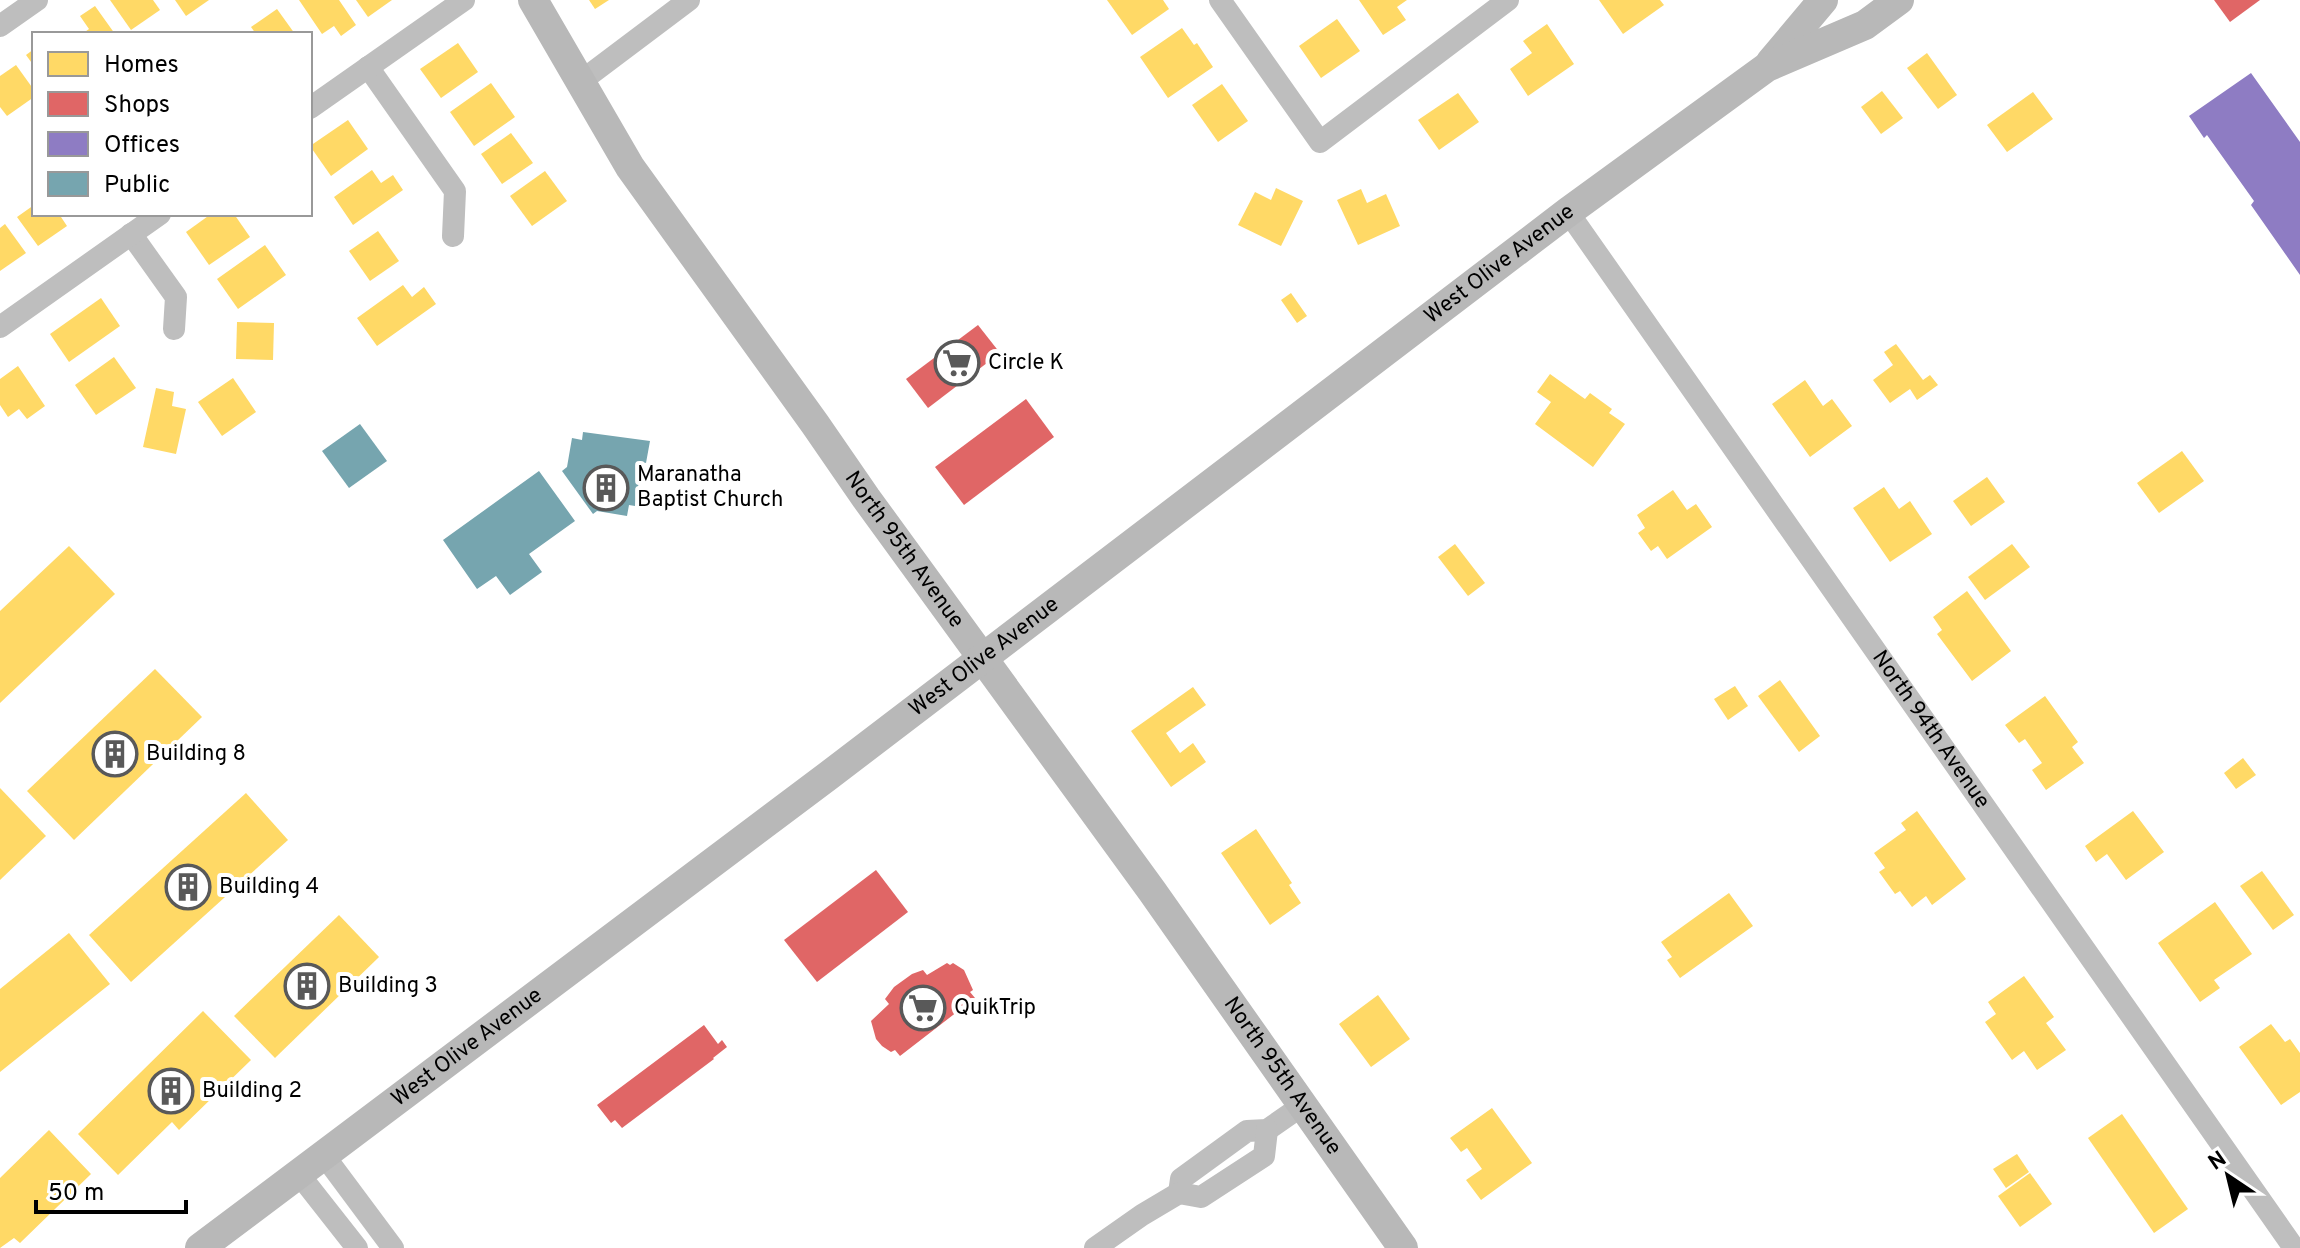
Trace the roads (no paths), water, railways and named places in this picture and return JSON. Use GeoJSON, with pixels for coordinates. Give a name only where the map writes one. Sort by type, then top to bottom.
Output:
{"type":"FeatureCollection","features":[{"type":"Feature","properties":{"kind":"main road","name":"North 95th Avenue"},"geometry":{"type":"LineString","coordinates":[[533,0],[630,167],[1152,891],[1403,1248]]}},
{"type":"Feature","properties":{"kind":"main road","name":"West Olive Avenue"},"geometry":{"type":"LineString","coordinates":[[1767,67],[1823,0]]}},
{"type":"Feature","properties":{"kind":"main road","name":"West Olive Avenue"},"geometry":{"type":"LineString","coordinates":[[200,1248],[983,659],[1568,212],[1767,67],[1865,25],[1899,0]]}},
{"type":"Feature","properties":{"kind":"street"},"geometry":{"type":"LineString","coordinates":[[0,26],[37,0]]}},
{"type":"Feature","properties":{"kind":"street"},"geometry":{"type":"LineString","coordinates":[[312,107],[464,0]]}},
{"type":"Feature","properties":{"kind":"street"},"geometry":{"type":"LineString","coordinates":[[580,82],[689,0]]}},
{"type":"Feature","properties":{"kind":"street"},"geometry":{"type":"LineString","coordinates":[[1220,0],[1320,142],[1508,0]]}},
{"type":"Feature","properties":{"kind":"street"},"geometry":{"type":"LineString","coordinates":[[368,67],[455,191],[453,236]]}},
{"type":"Feature","properties":{"kind":"street","name":"North 94th Avenue"},"geometry":{"type":"LineString","coordinates":[[1568,212],[2294,1248]]}},
{"type":"Feature","properties":{"kind":"street"},"geometry":{"type":"LineString","coordinates":[[0,327],[157,216]]}},
{"type":"Feature","properties":{"kind":"street"},"geometry":{"type":"LineString","coordinates":[[131,234],[176,297],[174,329]]}},
{"type":"Feature","properties":{"kind":"street"},"geometry":{"type":"LineString","coordinates":[[1095,1248],[1179,1193],[1181,1179],[1247,1131],[1267,1130],[1303,1105]]}},
{"type":"Feature","properties":{"kind":"street"},"geometry":{"type":"LineString","coordinates":[[323,1154],[393,1248]]}},
{"type":"Feature","properties":{"kind":"street"},"geometry":{"type":"LineString","coordinates":[[298,1173],[357,1248]]}},
{"type":"Feature","properties":{"kind":"place","name":"Circle K"},"geometry":{"type":"Point","coordinates":[957,363]}},
{"type":"Feature","properties":{"kind":"place","name":"Maranatha Baptist Church"},"geometry":{"type":"Point","coordinates":[606,488]}},
{"type":"Feature","properties":{"kind":"place","name":"Building 8"},"geometry":{"type":"Point","coordinates":[115,754]}},
{"type":"Feature","properties":{"kind":"place","name":"Building 4"},"geometry":{"type":"Point","coordinates":[188,887]}},
{"type":"Feature","properties":{"kind":"place","name":"Building 3"},"geometry":{"type":"Point","coordinates":[307,986]}},
{"type":"Feature","properties":{"kind":"place","name":"QuikTrip"},"geometry":{"type":"Point","coordinates":[923,1008]}},
{"type":"Feature","properties":{"kind":"place","name":"Building 2"},"geometry":{"type":"Point","coordinates":[171,1091]}}]}
